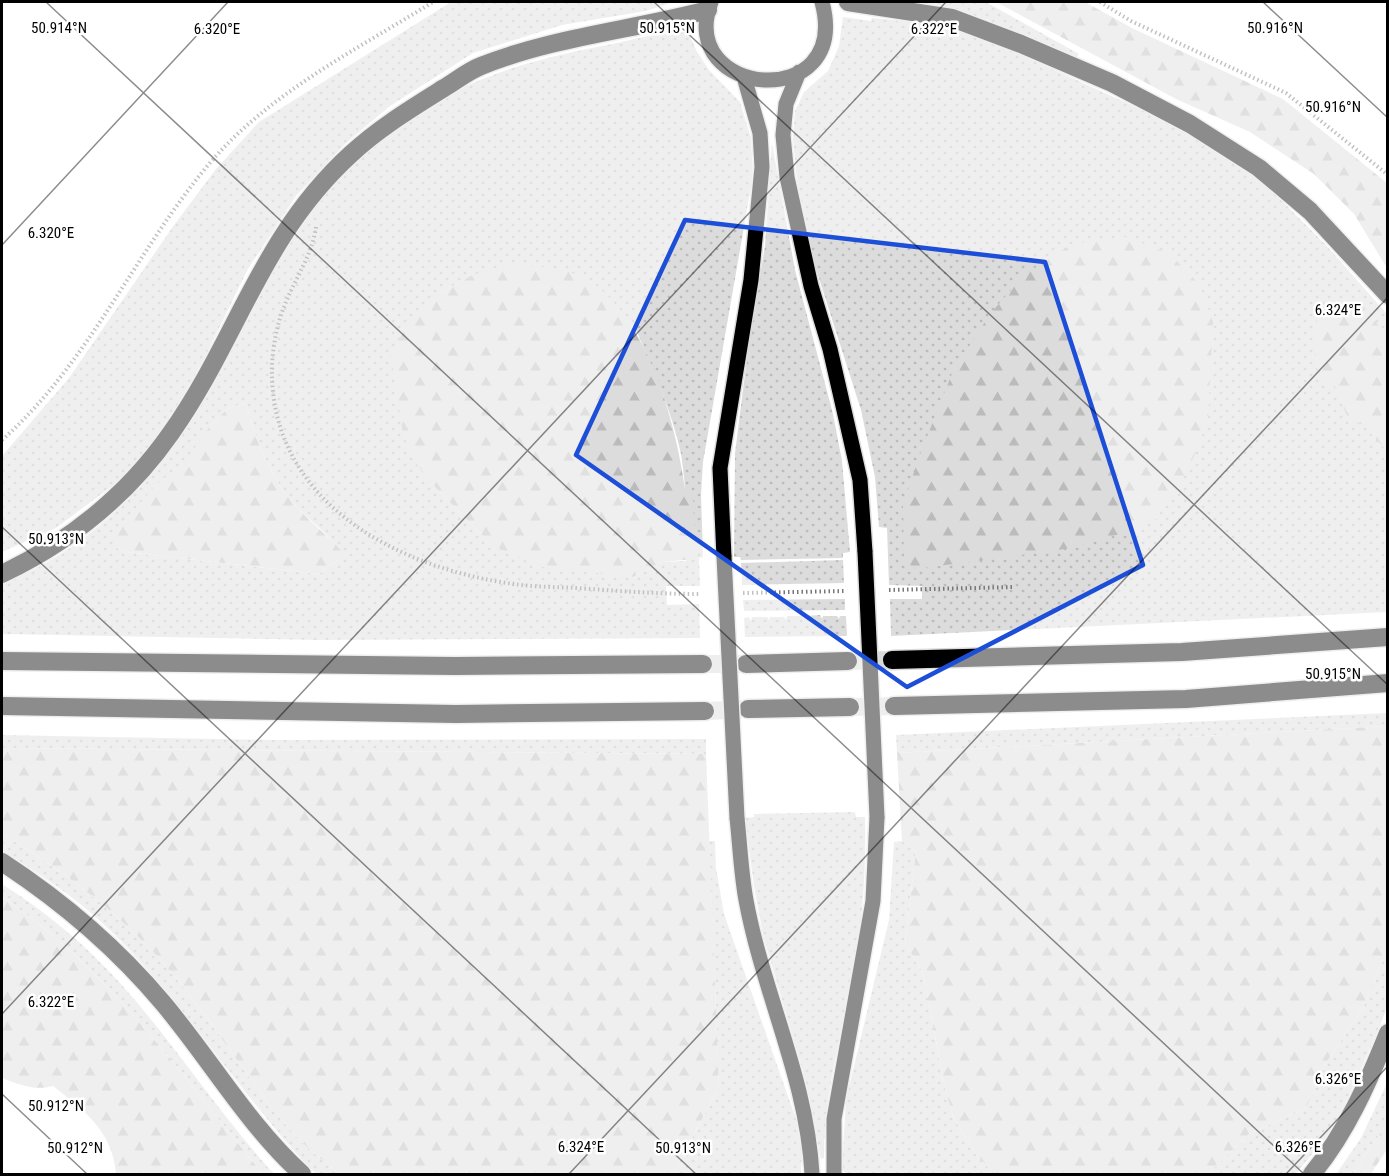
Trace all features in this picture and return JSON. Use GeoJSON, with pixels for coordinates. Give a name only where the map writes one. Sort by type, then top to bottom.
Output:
{"type":"FeatureCollection","features":[{"type":"Feature","properties":{"kind":"highway"},"geometry":{"type":"LineString","coordinates":[[848,2],[952,18],[1021,44],[1102,79],[1190,124],[1259,168],[1310,212],[1388,295]]}},
{"type":"Feature","properties":{"kind":"highway"},"geometry":{"type":"LineString","coordinates":[[2,574],[75,533],[103,510],[142,471],[186,409],[278,240],[324,180],[353,152],[398,116],[480,66],[568,40],[709,6]]}},
{"type":"Feature","properties":{"kind":"highway"},"geometry":{"type":"LineString","coordinates":[[892,660],[1182,652],[1388,637]]}},
{"type":"Feature","properties":{"kind":"highway"},"geometry":{"type":"LineString","coordinates":[[2,661],[454,666],[703,664]]}},
{"type":"Feature","properties":{"kind":"highway"},"geometry":{"type":"LineString","coordinates":[[746,664],[848,661]]}},
{"type":"Feature","properties":{"kind":"highway"},"geometry":{"type":"LineString","coordinates":[[894,706],[1185,699],[1388,683]]}},
{"type":"Feature","properties":{"kind":"highway"},"geometry":{"type":"LineString","coordinates":[[2,706],[456,714],[705,711]]}},
{"type":"Feature","properties":{"kind":"highway"},"geometry":{"type":"LineString","coordinates":[[748,709],[850,707]]}},
{"type":"Feature","properties":{"kind":"highway"},"geometry":{"type":"LineString","coordinates":[[2,862],[74,912],[116,951],[164,1004],[274,1146],[302,1174]]}},
{"type":"Feature","properties":{"kind":"highway"},"geometry":{"type":"LineString","coordinates":[[1312,1174],[1333,1148],[1353,1113],[1388,1033]]}},
{"type":"Feature","properties":{"kind":"main road"},"geometry":{"type":"LineString","coordinates":[[709,6],[707,33],[712,47],[730,69],[756,81],[778,81],[799,72],[814,58],[824,38],[826,15],[822,2]]}},
{"type":"Feature","properties":{"kind":"main road"},"geometry":{"type":"LineString","coordinates":[[799,72],[786,104],[783,135],[787,177],[811,286],[830,349],[860,480],[877,817],[873,900],[834,1119],[834,1174]]}},
{"type":"Feature","properties":{"kind":"main road"},"geometry":{"type":"LineString","coordinates":[[744,77],[760,133],[762,167],[751,280],[720,468],[737,818],[746,901],[793,1063],[806,1119],[812,1174]]}},
{"type":"Feature","properties":{"kind":"path"},"geometry":{"type":"LineString","coordinates":[[2,440],[26,418],[63,373],[110,309],[167,220],[209,164],[254,117],[433,2]]}},
{"type":"Feature","properties":{"kind":"path"},"geometry":{"type":"LineString","coordinates":[[1100,2],[1131,21],[1286,93],[1388,175]]}},
{"type":"Feature","properties":{"kind":"path"},"geometry":{"type":"LineString","coordinates":[[317,221],[308,256],[283,308],[272,365],[278,418],[292,454],[322,500],[353,524],[403,554],[453,570],[513,584],[700,594]]}},
{"type":"Feature","properties":{"kind":"path"},"geometry":{"type":"LineString","coordinates":[[889,590],[1015,587]]}},
{"type":"Feature","properties":{"kind":"path"},"geometry":{"type":"LineString","coordinates":[[742,593],[844,591]]}},
{"type":"Feature","properties":{"kind":"highlighted area"},"geometry":{"type":"Polygon","coordinates":[[[685,220],[1045,262],[1143,565],[907,687],[576,455],[685,220]]]}},
{"type":"Feature","properties":{"kind":"green space"},"geometry":{"type":"Polygon","coordinates":[[[451,2],[673,2],[646,11],[562,25],[473,53],[390,106],[345,144],[296,196],[248,269],[204,359],[151,446],[119,481],[56,528],[2,552],[2,456],[69,378],[174,225],[216,169],[259,122],[451,2]]]}},
{"type":"Feature","properties":{"kind":"green space"},"geometry":{"type":"Polygon","coordinates":[[[901,2],[986,2],[1079,54],[1075,59],[960,10],[901,2]]]}},
{"type":"Feature","properties":{"kind":"green space"},"geometry":{"type":"Polygon","coordinates":[[[996,2],[1085,2],[1132,28],[1283,99],[1387,183],[1387,268],[1354,214],[1314,174],[1250,132],[1176,99],[996,2]]]}},
{"type":"Feature","properties":{"kind":"green space"},"geometry":{"type":"Polygon","coordinates":[[[843,17],[871,21],[872,18],[935,24],[982,37],[1184,129],[1263,182],[1326,245],[1387,314],[1387,612],[891,636],[890,599],[922,599],[922,586],[889,585],[887,528],[879,527],[875,477],[861,410],[801,222],[793,139],[795,111],[804,92],[828,71],[839,46],[843,17]]]}},
{"type":"Feature","properties":{"kind":"green space"},"geometry":{"type":"Polygon","coordinates":[[[688,31],[696,50],[709,70],[740,102],[751,138],[753,175],[703,462],[701,495],[703,557],[699,558],[700,586],[666,586],[667,605],[699,604],[700,638],[317,640],[2,634],[2,584],[63,553],[91,533],[141,486],[183,431],[201,402],[265,280],[293,233],[322,195],[350,166],[398,126],[432,104],[453,92],[498,73],[569,53],[652,35],[688,31]],[[472,275],[440,294],[435,487],[483,536],[633,577],[662,562],[686,561],[685,494],[681,454],[667,406],[635,327],[472,275]],[[246,403],[228,408],[209,427],[187,461],[156,485],[143,501],[115,547],[126,552],[319,574],[341,558],[327,535],[299,510],[277,481],[258,443],[246,403]]]}},
{"type":"Feature","properties":{"kind":"green space"},"geometry":{"type":"Polygon","coordinates":[[[772,143],[795,270],[833,414],[842,461],[850,552],[843,553],[843,558],[741,560],[740,557],[734,557],[735,453],[749,342],[765,246],[772,143]]]}},
{"type":"Feature","properties":{"kind":"green space"},"geometry":{"type":"Polygon","coordinates":[[[1125,237],[1169,253],[1200,285],[1213,322],[1208,418],[1197,450],[1180,484],[1156,519],[1127,532],[1065,549],[916,569],[904,561],[903,505],[953,371],[990,314],[1024,275],[1072,244],[1125,237]]]}},
{"type":"Feature","properties":{"kind":"green space"},"geometry":{"type":"Polygon","coordinates":[[[503,266],[532,266],[571,272],[603,291],[623,313],[654,369],[674,432],[685,489],[693,491],[695,559],[662,562],[633,577],[543,567],[507,553],[483,536],[435,487],[415,462],[403,434],[391,356],[409,320],[440,294],[472,275],[503,266]]]}},
{"type":"Feature","properties":{"kind":"green space"},"geometry":{"type":"Polygon","coordinates":[[[1355,305],[1365,307],[1387,337],[1387,451],[1363,425],[1347,416],[1334,384],[1321,380],[1316,365],[1314,342],[1317,319],[1355,305]]]}},
{"type":"Feature","properties":{"kind":"green space"},"geometry":{"type":"Polygon","coordinates":[[[246,403],[258,443],[277,481],[298,509],[342,552],[341,558],[319,574],[126,552],[115,547],[112,535],[156,485],[186,461],[209,427],[228,408],[246,403]]]}},
{"type":"Feature","properties":{"kind":"green space"},"geometry":{"type":"Polygon","coordinates":[[[843,560],[844,583],[742,585],[741,563],[843,560]]]}},
{"type":"Feature","properties":{"kind":"green space"},"geometry":{"type":"Polygon","coordinates":[[[845,599],[845,610],[744,611],[743,600],[845,599]]]}},
{"type":"Feature","properties":{"kind":"green space"},"geometry":{"type":"Polygon","coordinates":[[[820,615],[822,619],[823,616],[837,616],[839,619],[840,616],[846,616],[847,636],[745,637],[744,618],[749,617],[751,621],[752,617],[767,617],[769,620],[770,617],[784,617],[786,620],[787,616],[802,616],[804,619],[805,616],[820,615]]]}},
{"type":"Feature","properties":{"kind":"green space"},"geometry":{"type":"Polygon","coordinates":[[[1388,713],[1387,726],[897,753],[896,735],[1388,713]]]}},
{"type":"Feature","properties":{"kind":"green space"},"geometry":{"type":"Polygon","coordinates":[[[1387,726],[1387,949],[1363,1008],[1326,1063],[1306,1108],[1249,1134],[1208,1174],[995,1174],[977,1156],[953,1117],[945,1088],[923,973],[905,943],[916,851],[902,841],[897,753],[1387,726]]]}},
{"type":"Feature","properties":{"kind":"green space"},"geometry":{"type":"Polygon","coordinates":[[[2,735],[274,740],[706,739],[706,754],[2,748],[2,735]]]}},
{"type":"Feature","properties":{"kind":"green space"},"geometry":{"type":"Polygon","coordinates":[[[2,748],[706,754],[719,1087],[673,1174],[339,1174],[292,1132],[174,975],[138,936],[83,888],[2,834],[2,748]]]}},
{"type":"Feature","properties":{"kind":"green space"},"geometry":{"type":"Polygon","coordinates":[[[855,812],[856,817],[865,817],[865,867],[861,917],[828,1105],[824,1158],[821,1159],[803,1071],[763,935],[745,818],[754,817],[754,814],[855,812]]]}},
{"type":"Feature","properties":{"kind":"green space"},"geometry":{"type":"Polygon","coordinates":[[[2,834],[83,888],[138,936],[174,975],[292,1132],[339,1174],[316,1174],[261,1112],[185,1014],[131,951],[78,902],[2,850],[2,834]]]}},
{"type":"Feature","properties":{"kind":"green space"},"geometry":{"type":"Polygon","coordinates":[[[709,841],[715,841],[716,868],[724,914],[796,1119],[802,1152],[801,1174],[673,1174],[719,1087],[709,841]]]}},
{"type":"Feature","properties":{"kind":"green space"},"geometry":{"type":"Polygon","coordinates":[[[902,841],[916,851],[905,943],[923,973],[945,1088],[953,1117],[977,1156],[995,1174],[845,1174],[842,1168],[846,1099],[889,920],[894,842],[902,841]]]}},
{"type":"Feature","properties":{"kind":"green space"},"geometry":{"type":"Polygon","coordinates":[[[2,884],[64,929],[107,969],[160,1030],[234,1127],[274,1174],[263,1174],[173,1062],[110,990],[41,926],[2,897],[2,884]]]}},
{"type":"Feature","properties":{"kind":"green space"},"geometry":{"type":"Polygon","coordinates":[[[2,897],[77,957],[110,990],[173,1062],[263,1174],[116,1174],[114,1159],[103,1134],[76,1104],[53,1086],[33,1088],[2,1078],[2,897]]]}},
{"type":"Feature","properties":{"kind":"green space"},"geometry":{"type":"Polygon","coordinates":[[[1387,949],[1387,1007],[1342,1111],[1327,1136],[1296,1174],[1208,1174],[1249,1134],[1306,1108],[1326,1063],[1363,1008],[1387,949]]]}},
{"type":"Feature","properties":{"kind":"green space"},"geometry":{"type":"Polygon","coordinates":[[[1387,1083],[1387,1123],[1353,1174],[1336,1174],[1361,1138],[1387,1083]]]}},
{"type":"Feature","properties":{"kind":"green space"},"geometry":{"type":"Polygon","coordinates":[[[1387,1123],[1387,1149],[1371,1174],[1353,1174],[1387,1123]]]}},
{"type":"Feature","properties":{"kind":"tunnel"},"geometry":{"type":"LineString","coordinates":[[848,661],[892,660]]}},
{"type":"Feature","properties":{"kind":"tunnel"},"geometry":{"type":"LineString","coordinates":[[703,664],[746,664]]}},
{"type":"Feature","properties":{"kind":"tunnel"},"geometry":{"type":"LineString","coordinates":[[850,707],[894,706]]}},
{"type":"Feature","properties":{"kind":"tunnel"},"geometry":{"type":"LineString","coordinates":[[705,711],[748,709]]}}]}
